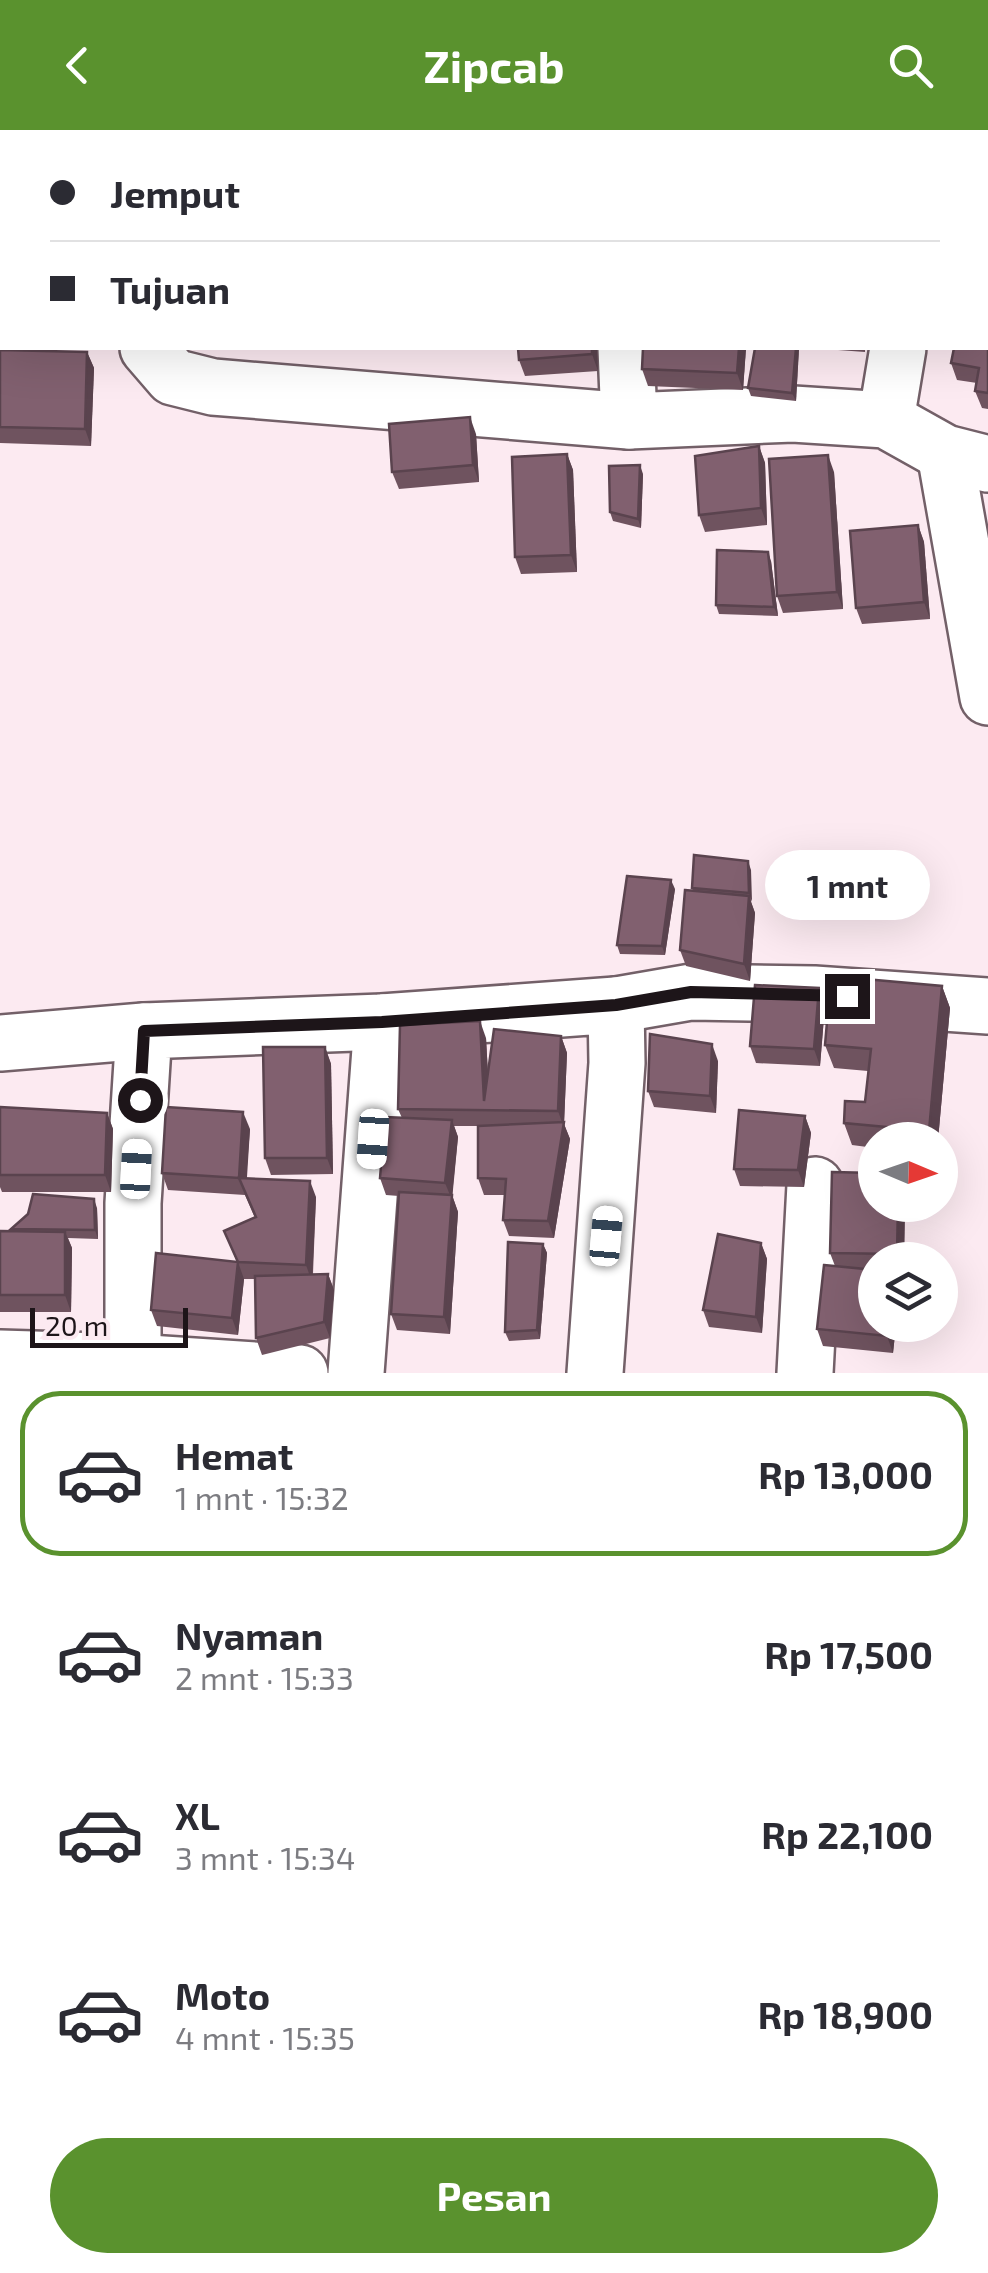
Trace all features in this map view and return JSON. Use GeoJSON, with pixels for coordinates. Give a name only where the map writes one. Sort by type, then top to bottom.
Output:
{"type":"FeatureCollection","features":[{"type":"Feature","properties":{"kind":"street"},"geometry":{"type":"LineString","coordinates":[[150,350],[173,377],[212,387],[629,421],[792,414],[886,420],[966,458],[988,697]]}},
{"type":"Feature","properties":{"kind":"street"},"geometry":{"type":"LineString","coordinates":[[626,350],[629,421]]}},
{"type":"Feature","properties":{"kind":"street"},"geometry":{"type":"LineString","coordinates":[[886,420],[898,350]]}},
{"type":"Feature","properties":{"kind":"street"},"geometry":{"type":"LineString","coordinates":[[0,1043],[144,1031],[382,1022],[616,1005],[691,992],[814,994],[988,1006]]}},
{"type":"Feature","properties":{"kind":"street"},"geometry":{"type":"LineString","coordinates":[[595,1373],[615,1103],[616,1005]]}},
{"type":"Feature","properties":{"kind":"street"},"geometry":{"type":"LineString","coordinates":[[356,1373],[382,1022]]}},
{"type":"Feature","properties":{"kind":"street"},"geometry":{"type":"LineString","coordinates":[[108,1365],[133,1203],[144,1031]]}},
{"type":"Feature","properties":{"kind":"street"},"geometry":{"type":"LineString","coordinates":[[805,1373],[814,1185]]}},
{"type":"Feature","properties":{"kind":"street"},"geometry":{"type":"LineString","coordinates":[[0,1358],[300,1373]]}},
{"type":"Feature","properties":{"kind":"building"},"geometry":{"type":"Polygon","coordinates":[[[0,350],[87,352],[85,429],[0,427],[0,350]]]}},
{"type":"Feature","properties":{"kind":"building"},"geometry":{"type":"Polygon","coordinates":[[[518,350],[592,350],[592,354],[519,360],[518,350]]]}},
{"type":"Feature","properties":{"kind":"building"},"geometry":{"type":"Polygon","coordinates":[[[643,350],[739,350],[737,373],[642,369],[643,350]]]}},
{"type":"Feature","properties":{"kind":"building"},"geometry":{"type":"Polygon","coordinates":[[[755,350],[796,350],[792,393],[748,388],[755,350]]]}},
{"type":"Feature","properties":{"kind":"building"},"geometry":{"type":"Polygon","coordinates":[[[954,350],[988,350],[988,393],[975,391],[979,368],[951,363],[954,350]]]}},
{"type":"Feature","properties":{"kind":"building"},"geometry":{"type":"Polygon","coordinates":[[[470,417],[473,465],[392,472],[389,424],[470,417]]]}},
{"type":"Feature","properties":{"kind":"building"},"geometry":{"type":"Polygon","coordinates":[[[759,446],[761,508],[699,515],[695,456],[759,446]]]}},
{"type":"Feature","properties":{"kind":"building"},"geometry":{"type":"Polygon","coordinates":[[[567,454],[571,555],[515,557],[512,457],[567,454]]]}},
{"type":"Feature","properties":{"kind":"building"},"geometry":{"type":"Polygon","coordinates":[[[828,455],[837,592],[777,596],[769,459],[828,455]]]}},
{"type":"Feature","properties":{"kind":"building"},"geometry":{"type":"Polygon","coordinates":[[[640,465],[638,519],[610,512],[609,466],[640,465]]]}},
{"type":"Feature","properties":{"kind":"building"},"geometry":{"type":"Polygon","coordinates":[[[918,525],[924,602],[856,608],[850,531],[918,525]]]}},
{"type":"Feature","properties":{"kind":"building"},"geometry":{"type":"Polygon","coordinates":[[[717,550],[768,552],[774,607],[716,605],[717,550]]]}},
{"type":"Feature","properties":{"kind":"building"},"geometry":{"type":"Polygon","coordinates":[[[694,855],[748,861],[749,893],[692,888],[694,855]]]}},
{"type":"Feature","properties":{"kind":"building"},"geometry":{"type":"Polygon","coordinates":[[[627,876],[671,880],[662,946],[617,945],[627,876]]]}},
{"type":"Feature","properties":{"kind":"building"},"geometry":{"type":"Polygon","coordinates":[[[685,890],[749,896],[744,964],[680,950],[685,890]]]}},
{"type":"Feature","properties":{"kind":"building"},"geometry":{"type":"Polygon","coordinates":[[[831,976],[942,986],[930,1122],[844,1123],[845,1101],[865,1102],[871,1049],[825,1045],[831,976]]]}},
{"type":"Feature","properties":{"kind":"building"},"geometry":{"type":"Polygon","coordinates":[[[755,985],[819,988],[814,1049],[750,1046],[755,985]]]}},
{"type":"Feature","properties":{"kind":"building"},"geometry":{"type":"Polygon","coordinates":[[[480,1021],[484,1101],[494,1029],[561,1036],[558,1111],[398,1109],[400,1025],[480,1021]]]}},
{"type":"Feature","properties":{"kind":"building"},"geometry":{"type":"Polygon","coordinates":[[[650,1034],[712,1044],[710,1096],[648,1091],[650,1034]]]}},
{"type":"Feature","properties":{"kind":"building"},"geometry":{"type":"Polygon","coordinates":[[[263,1047],[325,1047],[327,1158],[265,1158],[263,1047]]]}},
{"type":"Feature","properties":{"kind":"building"},"geometry":{"type":"Polygon","coordinates":[[[0,1107],[107,1113],[105,1175],[0,1175],[0,1107]]]}},
{"type":"Feature","properties":{"kind":"building"},"geometry":{"type":"Polygon","coordinates":[[[166,1107],[243,1112],[239,1178],[162,1173],[166,1107]]]}},
{"type":"Feature","properties":{"kind":"building"},"geometry":{"type":"Polygon","coordinates":[[[739,1110],[805,1116],[798,1170],[734,1169],[739,1110]]]}},
{"type":"Feature","properties":{"kind":"building"},"geometry":{"type":"Polygon","coordinates":[[[385,1117],[452,1120],[445,1183],[380,1178],[385,1117]]]}},
{"type":"Feature","properties":{"kind":"building"},"geometry":{"type":"Polygon","coordinates":[[[564,1122],[548,1221],[503,1220],[506,1179],[478,1178],[478,1126],[564,1122]]]}},
{"type":"Feature","properties":{"kind":"building"},"geometry":{"type":"Polygon","coordinates":[[[832,1172],[858,1173],[858,1222],[898,1222],[897,1242],[858,1242],[858,1253],[830,1253],[832,1172]]]}},
{"type":"Feature","properties":{"kind":"building"},"geometry":{"type":"Polygon","coordinates":[[[239,1178],[310,1181],[306,1265],[238,1262],[224,1231],[256,1217],[239,1178]]]}},
{"type":"Feature","properties":{"kind":"building"},"geometry":{"type":"Polygon","coordinates":[[[399,1192],[452,1195],[444,1317],[391,1314],[399,1192]]]}},
{"type":"Feature","properties":{"kind":"building"},"geometry":{"type":"Polygon","coordinates":[[[33,1194],[94,1199],[95,1230],[11,1229],[28,1214],[33,1194]]]}},
{"type":"Feature","properties":{"kind":"building"},"geometry":{"type":"Polygon","coordinates":[[[0,1231],[65,1232],[65,1295],[0,1295],[0,1231]]]}},
{"type":"Feature","properties":{"kind":"building"},"geometry":{"type":"Polygon","coordinates":[[[718,1234],[761,1243],[756,1317],[703,1310],[718,1234]]]}},
{"type":"Feature","properties":{"kind":"building"},"geometry":{"type":"Polygon","coordinates":[[[508,1242],[543,1244],[537,1330],[505,1332],[508,1242]]]}},
{"type":"Feature","properties":{"kind":"building"},"geometry":{"type":"Polygon","coordinates":[[[156,1253],[238,1262],[232,1318],[151,1310],[156,1253]]]}},
{"type":"Feature","properties":{"kind":"building"},"geometry":{"type":"Polygon","coordinates":[[[824,1265],[858,1268],[858,1333],[817,1329],[824,1265]]]}},
{"type":"Feature","properties":{"kind":"building"},"geometry":{"type":"Polygon","coordinates":[[[328,1274],[324,1322],[256,1338],[255,1276],[328,1274]]]}},
{"type":"Feature","properties":{"kind":"route"},"geometry":{"type":"LineString","coordinates":[[140,1100],[144,1031],[382,1022],[616,1005],[691,992],[847,996]]}}]}
